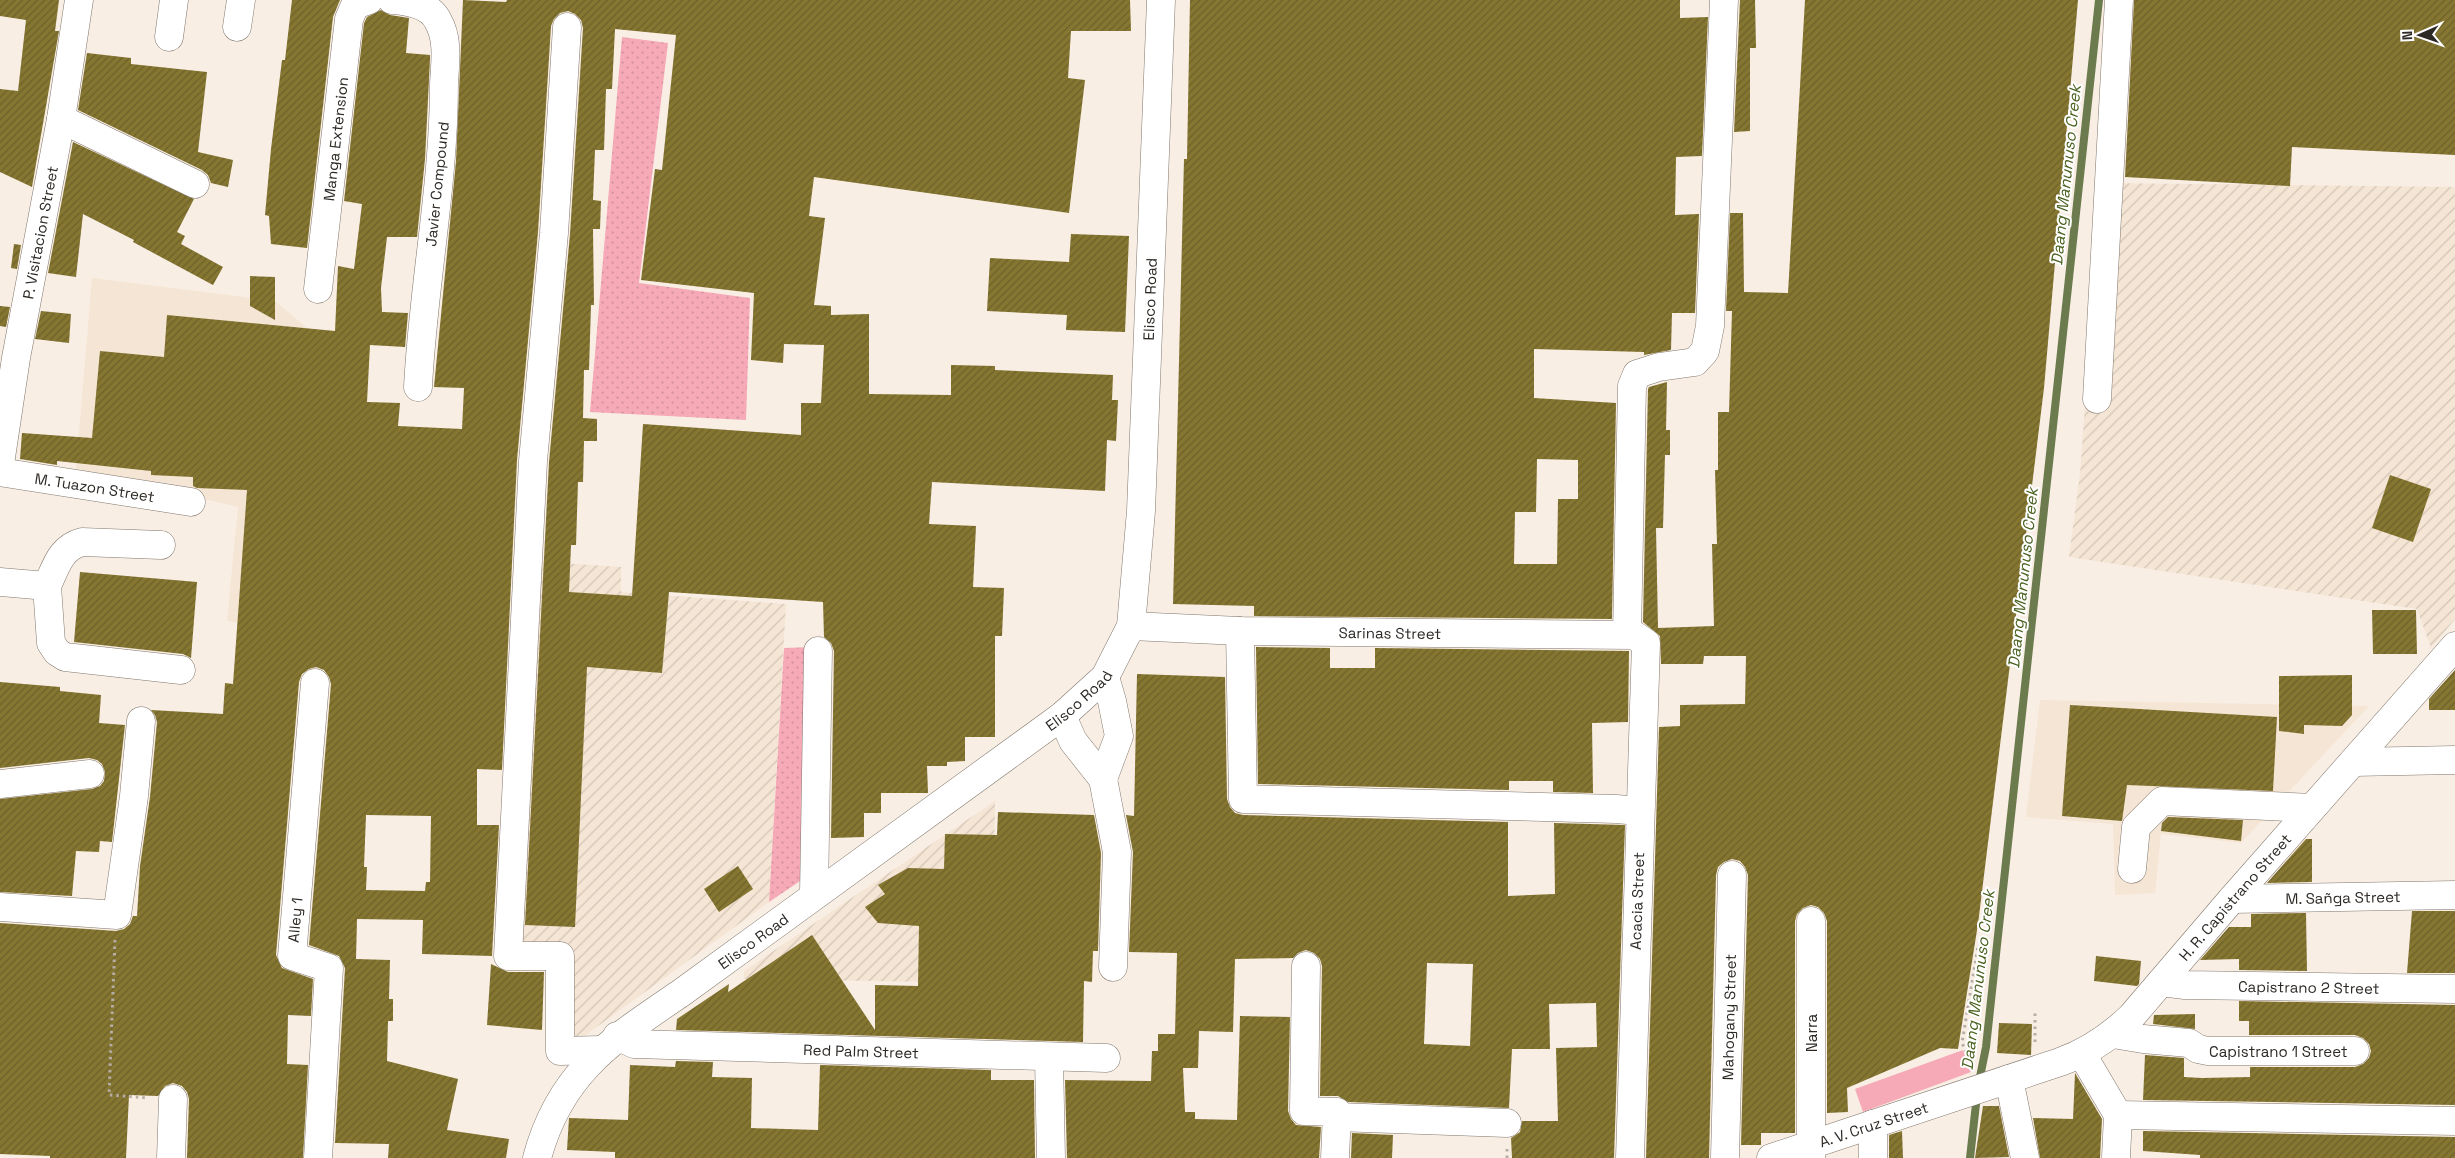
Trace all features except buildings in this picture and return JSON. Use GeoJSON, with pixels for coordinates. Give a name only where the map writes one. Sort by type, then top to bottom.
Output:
{"type":"FeatureCollection","features":[{"type":"Feature","properties":{"kind":"street","name":"P. Visitacion Street"},"geometry":{"type":"LineString","coordinates":[[0,464],[16,358],[61,119],[79,0]]}},
{"type":"Feature","properties":{"kind":"street"},"geometry":{"type":"LineString","coordinates":[[169,37],[174,0]]}},
{"type":"Feature","properties":{"kind":"street"},"geometry":{"type":"LineString","coordinates":[[237,27],[241,0]]}},
{"type":"Feature","properties":{"kind":"street","name":"Javier Compound"},"geometry":{"type":"LineString","coordinates":[[401,0],[423,6],[438,19],[443,33],[446,53],[444,130],[422,322],[423,337],[418,387]]}},
{"type":"Feature","properties":{"kind":"street","name":"Elisco Road"},"geometry":{"type":"LineString","coordinates":[[537,1158],[551,1119],[566,1091],[609,1043],[681,994],[814,895],[1062,716],[1105,677],[1130,626],[1141,511],[1161,0]]}},
{"type":"Feature","properties":{"kind":"street","name":"Acacia Street"},"geometry":{"type":"LineString","coordinates":[[1630,1158],[1640,812],[1632,386],[1637,374],[1659,367],[1695,362],[1705,351],[1710,326],[1724,0]]}},
{"type":"Feature","properties":{"kind":"street"},"geometry":{"type":"LineString","coordinates":[[2097,399],[2119,0]]}},
{"type":"Feature","properties":{"kind":"street","name":"Manga Extension"},"geometry":{"type":"LineString","coordinates":[[318,289],[344,47],[349,19],[354,5],[362,1]]}},
{"type":"Feature","properties":{"kind":"street"},"geometry":{"type":"LineString","coordinates":[[566,27],[554,233],[533,461],[508,956],[560,956],[560,1051],[609,1043]]}},
{"type":"Feature","properties":{"kind":"street"},"geometry":{"type":"LineString","coordinates":[[61,119],[196,184]]}},
{"type":"Feature","properties":{"kind":"street","name":"M. Tuazon Street"},"geometry":{"type":"LineString","coordinates":[[0,472],[191,502]]}},
{"type":"Feature","properties":{"kind":"street"},"geometry":{"type":"LineString","coordinates":[[161,545],[82,542],[66,549],[47,586],[51,643],[57,652],[65,656],[181,670]]}},
{"type":"Feature","properties":{"kind":"street"},"geometry":{"type":"LineString","coordinates":[[0,582],[47,586]]}},
{"type":"Feature","properties":{"kind":"street","name":"Sarinas Street"},"geometry":{"type":"LineString","coordinates":[[1130,626],[1240,631],[1636,639]]}},
{"type":"Feature","properties":{"kind":"street"},"geometry":{"type":"LineString","coordinates":[[1240,631],[1243,799],[1616,809],[1640,812]]}},
{"type":"Feature","properties":{"kind":"street"},"geometry":{"type":"LineString","coordinates":[[814,895],[818,651]]}},
{"type":"Feature","properties":{"kind":"street","name":"H. R. Capistrano Street"},"geometry":{"type":"LineString","coordinates":[[1985,1087],[2082,1054],[2113,1034],[2131,1017],[2312,808],[2452,653]]}},
{"type":"Feature","properties":{"kind":"street"},"geometry":{"type":"LineString","coordinates":[[1104,779],[1119,736],[1105,677]]}},
{"type":"Feature","properties":{"kind":"street","name":"Alley 1"},"geometry":{"type":"LineString","coordinates":[[315,684],[292,956],[329,968],[318,1158]]}},
{"type":"Feature","properties":{"kind":"street"},"geometry":{"type":"LineString","coordinates":[[1062,716],[1073,741],[1104,779],[1117,852],[1113,967]]}},
{"type":"Feature","properties":{"kind":"street"},"geometry":{"type":"LineString","coordinates":[[0,907],[117,915],[134,796],[141,721]]}},
{"type":"Feature","properties":{"kind":"street"},"geometry":{"type":"LineString","coordinates":[[2353,762],[2455,760]]}},
{"type":"Feature","properties":{"kind":"street"},"geometry":{"type":"LineString","coordinates":[[0,784],[90,774]]}},
{"type":"Feature","properties":{"kind":"street"},"geometry":{"type":"LineString","coordinates":[[2132,869],[2136,827],[2162,801],[2312,808]]}},
{"type":"Feature","properties":{"kind":"street","name":"Mahogany Street"},"geometry":{"type":"LineString","coordinates":[[1725,1158],[1732,875]]}},
{"type":"Feature","properties":{"kind":"street","name":"M. Sañga Street"},"geometry":{"type":"LineString","coordinates":[[2232,899],[2455,895]]}},
{"type":"Feature","properties":{"kind":"street","name":"Narra"},"geometry":{"type":"LineString","coordinates":[[1811,921],[1811,1152]]}},
{"type":"Feature","properties":{"kind":"street"},"geometry":{"type":"LineString","coordinates":[[1306,966],[1304,1111],[1337,1112],[1335,1158]]}},
{"type":"Feature","properties":{"kind":"street","name":"Capistrano 2 Street"},"geometry":{"type":"LineString","coordinates":[[2161,982],[2185,985],[2455,989]]}},
{"type":"Feature","properties":{"kind":"street","name":"Capistrano 1 Street"},"geometry":{"type":"LineString","coordinates":[[2113,1034],[2143,1040],[2190,1043],[2198,1049],[2208,1051],[2355,1051]]}},
{"type":"Feature","properties":{"kind":"street","name":"Red Palm Street"},"geometry":{"type":"LineString","coordinates":[[609,1043],[1049,1058],[1106,1058]]}},
{"type":"Feature","properties":{"kind":"street"},"geometry":{"type":"LineString","coordinates":[[2082,1054],[2118,1115],[2124,1157]]}},
{"type":"Feature","properties":{"kind":"street"},"geometry":{"type":"LineString","coordinates":[[1049,1058],[1051,1158]]}},
{"type":"Feature","properties":{"kind":"street"},"geometry":{"type":"LineString","coordinates":[[1985,1087],[2025,1158]]}},
{"type":"Feature","properties":{"kind":"street","name":"A. V. Cruz Street"},"geometry":{"type":"LineString","coordinates":[[1771,1158],[1811,1152],[1873,1124],[1985,1087]]}},
{"type":"Feature","properties":{"kind":"street"},"geometry":{"type":"LineString","coordinates":[[171,1158],[173,1099]]}},
{"type":"Feature","properties":{"kind":"street"},"geometry":{"type":"LineString","coordinates":[[2118,1115],[2455,1121]]}},
{"type":"Feature","properties":{"kind":"street"},"geometry":{"type":"LineString","coordinates":[[1336,1117],[1507,1123]]}},
{"type":"Feature","properties":{"kind":"street"},"geometry":{"type":"LineString","coordinates":[[1873,1124],[1873,1158]]}},
{"type":"Feature","properties":{"kind":"path"},"geometry":{"type":"LineString","coordinates":[[117,915],[109,1095],[173,1099]]}},
{"type":"Feature","properties":{"kind":"path"},"geometry":{"type":"LineString","coordinates":[[1978,946],[1962,1043],[1985,1087]]}},
{"type":"Feature","properties":{"kind":"shaded area"},"geometry":{"type":"Polygon","coordinates":[[[622,37],[668,43],[639,283],[750,298],[746,420],[590,412],[622,37]]]}},
{"type":"Feature","properties":{"kind":"shaded area"},"geometry":{"type":"Polygon","coordinates":[[[2101,183],[2455,187],[2455,619],[2431,648],[2417,609],[2069,557],[2080,474],[2101,183]]]}},
{"type":"Feature","properties":{"kind":"shaded area"},"geometry":{"type":"Polygon","coordinates":[[[92,278],[275,301],[350,364],[325,634],[227,621],[238,507],[76,469],[92,278]]]}},
{"type":"Feature","properties":{"kind":"shaded area"},"geometry":{"type":"Polygon","coordinates":[[[532,561],[621,567],[621,592],[786,604],[769,902],[565,1050],[566,952],[512,952],[532,561]]]}},
{"type":"Feature","properties":{"kind":"shaded area"},"geometry":{"type":"Polygon","coordinates":[[[813,647],[812,873],[769,902],[784,648],[813,647]]]}},
{"type":"Feature","properties":{"kind":"shaded area"},"geometry":{"type":"Polygon","coordinates":[[[2040,700],[2369,706],[2241,843],[2161,834],[2155,893],[2115,895],[2113,824],[2026,817],[2040,700]]]}},
{"type":"Feature","properties":{"kind":"shaded area"},"geometry":{"type":"Polygon","coordinates":[[[995,801],[992,983],[744,979],[744,971],[995,801]]]}},
{"type":"Feature","properties":{"kind":"shaded area"},"geometry":{"type":"Polygon","coordinates":[[[1963,1050],[1971,1072],[1863,1112],[1855,1089],[1963,1050]]]}},
{"type":"Feature","properties":{"kind":"waterway","name":"Daang Manunuso Creek"},"geometry":{"type":"LineString","coordinates":[[1979,1082],[1986,1047],[2099,0]]}},
{"type":"Feature","properties":{"kind":"waterway","name":"Daang Manunuso Creek"},"geometry":{"type":"LineString","coordinates":[[1970,1158],[1977,1095]]}}]}
